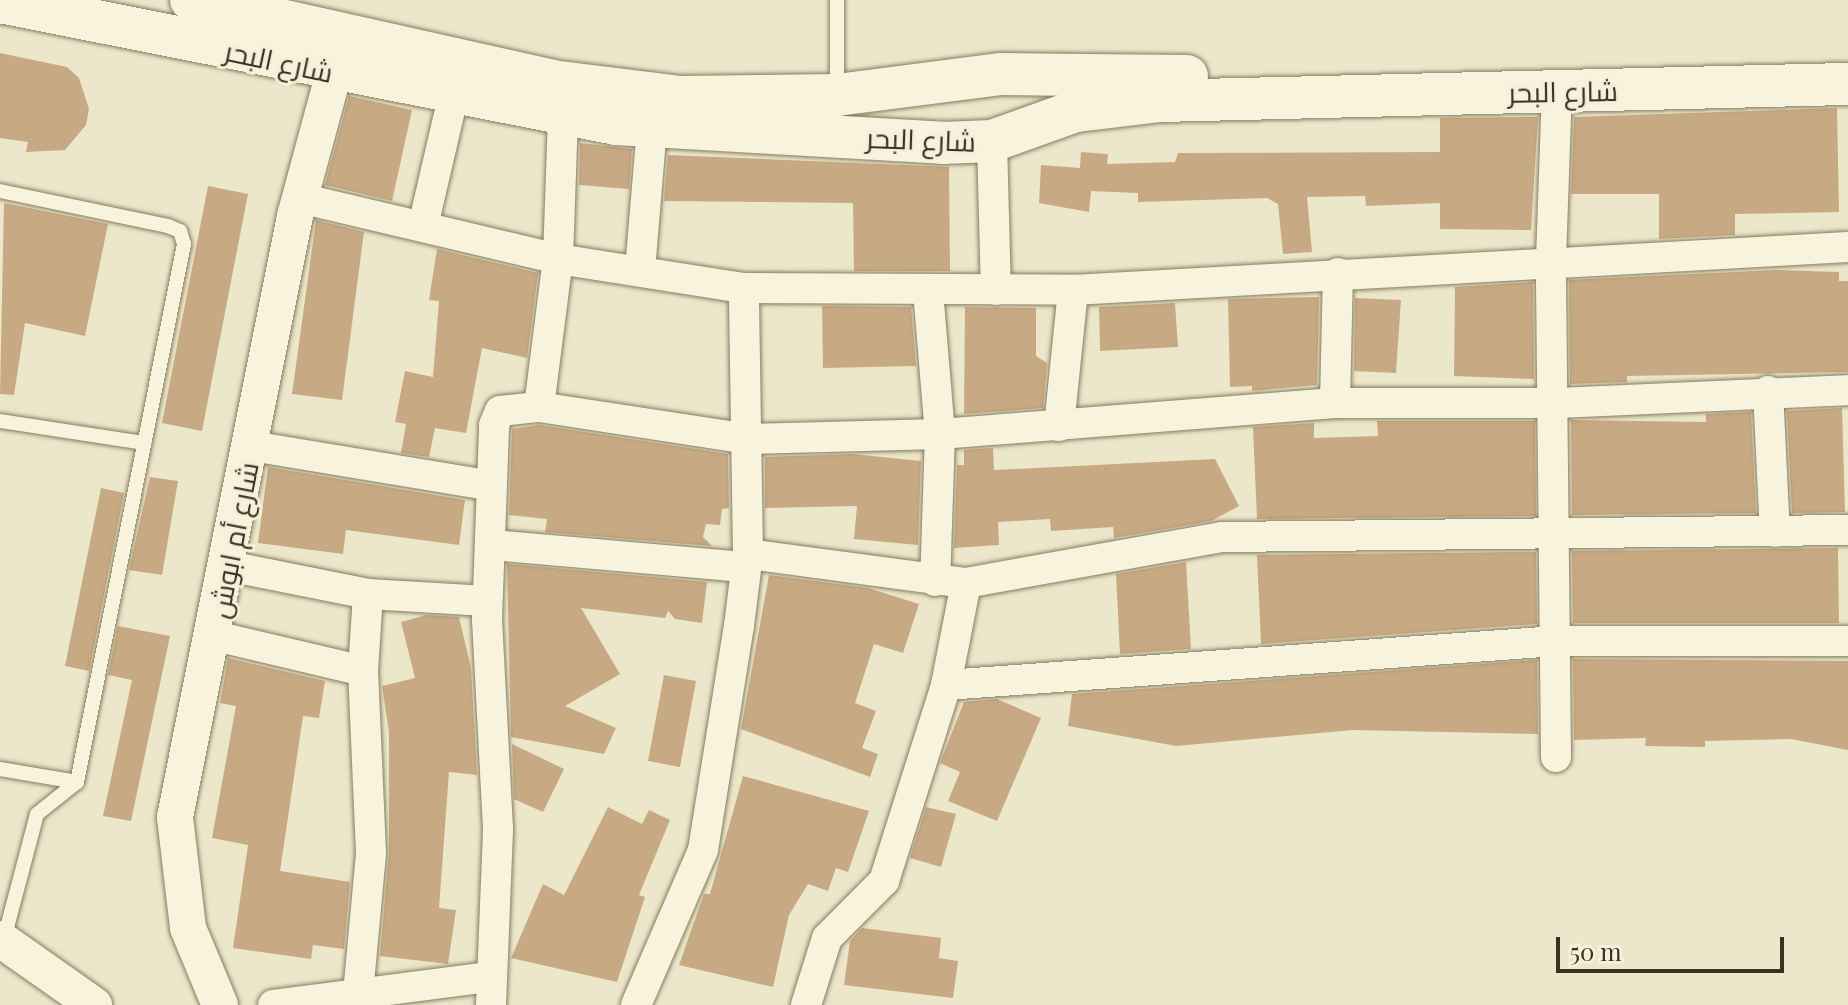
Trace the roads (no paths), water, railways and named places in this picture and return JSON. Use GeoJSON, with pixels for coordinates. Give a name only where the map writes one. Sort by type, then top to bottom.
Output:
{"type":"FeatureCollection","features":[{"type":"Feature","properties":{"kind":"main road","name":"شارع البحر"},"geometry":{"type":"LineString","coordinates":[[195,0],[552,81],[681,97],[837,95],[897,83],[1000,74],[1422,75],[1848,61]]}},
{"type":"Feature","properties":{"kind":"main road","name":"شارع البحر"},"geometry":{"type":"LineString","coordinates":[[0,2],[453,97],[563,116],[652,128],[902,141],[992,141],[1076,111],[1160,101],[1848,84]]}},
{"type":"Feature","properties":{"kind":"main road"},"geometry":{"type":"LineString","coordinates":[[992,141],[1000,74]]}},
{"type":"Feature","properties":{"kind":"main road"},"geometry":{"type":"LineString","coordinates":[[897,83],[907,111],[902,141]]}},
{"type":"Feature","properties":{"kind":"street","name":"شارع أم ابوش"},"geometry":{"type":"LineString","coordinates":[[220,1005],[188,928],[175,817],[215,636],[300,198],[334,72]]}},
{"type":"Feature","properties":{"kind":"street"},"geometry":{"type":"LineString","coordinates":[[1556,757],[1556,403],[1551,260],[1557,91]]}},
{"type":"Feature","properties":{"kind":"street"},"geometry":{"type":"LineString","coordinates":[[423,226],[453,97]]}},
{"type":"Feature","properties":{"kind":"street"},"geometry":{"type":"LineString","coordinates":[[539,407],[558,259],[563,116]]}},
{"type":"Feature","properties":{"kind":"street"},"geometry":{"type":"LineString","coordinates":[[640,270],[652,128]]}},
{"type":"Feature","properties":{"kind":"street"},"geometry":{"type":"LineString","coordinates":[[992,141],[996,290]]}},
{"type":"Feature","properties":{"kind":"street"},"geometry":{"type":"LineString","coordinates":[[300,198],[558,259],[744,288],[1073,290],[1551,260],[1848,247]]}},
{"type":"Feature","properties":{"kind":"street"},"geometry":{"type":"LineString","coordinates":[[1335,403],[1338,273]]}},
{"type":"Feature","properties":{"kind":"street"},"geometry":{"type":"LineString","coordinates":[[636,1005],[703,850],[746,561],[748,439],[744,288]]}},
{"type":"Feature","properties":{"kind":"street"},"geometry":{"type":"LineString","coordinates":[[1059,426],[1073,290]]}},
{"type":"Feature","properties":{"kind":"street"},"geometry":{"type":"LineString","coordinates":[[928,291],[940,434],[935,581]]}},
{"type":"Feature","properties":{"kind":"street"},"geometry":{"type":"LineString","coordinates":[[273,1005],[358,994],[490,991],[498,829],[487,601],[492,545],[494,425],[500,411],[539,407],[748,439],[940,434],[1335,403],[1556,403],[1768,391],[1848,390]]}},
{"type":"Feature","properties":{"kind":"street"},"geometry":{"type":"LineString","coordinates":[[1768,391],[1775,532]]}},
{"type":"Feature","properties":{"kind":"street"},"geometry":{"type":"LineString","coordinates":[[251,446],[492,486]]}},
{"type":"Feature","properties":{"kind":"street"},"geometry":{"type":"LineString","coordinates":[[492,545],[746,561],[966,583],[1222,537],[1556,530],[1848,530]]}},
{"type":"Feature","properties":{"kind":"street"},"geometry":{"type":"LineString","coordinates":[[228,566],[368,594],[487,601]]}},
{"type":"Feature","properties":{"kind":"street"},"geometry":{"type":"LineString","coordinates":[[806,1005],[827,938],[884,881],[946,685],[966,583]]}},
{"type":"Feature","properties":{"kind":"street"},"geometry":{"type":"LineString","coordinates":[[358,994],[371,853],[363,671],[368,594]]}},
{"type":"Feature","properties":{"kind":"street"},"geometry":{"type":"LineString","coordinates":[[215,636],[363,671]]}},
{"type":"Feature","properties":{"kind":"street"},"geometry":{"type":"LineString","coordinates":[[946,685],[1557,641],[1848,641]]}},
{"type":"Feature","properties":{"kind":"street"},"geometry":{"type":"LineString","coordinates":[[2,940],[94,1005]]}},
{"type":"Feature","properties":{"kind":"lane"},"geometry":{"type":"LineString","coordinates":[[837,0],[837,95]]}},
{"type":"Feature","properties":{"kind":"lane"},"geometry":{"type":"LineString","coordinates":[[0,191],[180,231],[184,244],[77,782],[37,814],[2,940]]}},
{"type":"Feature","properties":{"kind":"lane"},"geometry":{"type":"LineString","coordinates":[[0,421],[144,443]]}},
{"type":"Feature","properties":{"kind":"lane"},"geometry":{"type":"LineString","coordinates":[[0,769],[77,782]]}}]}
